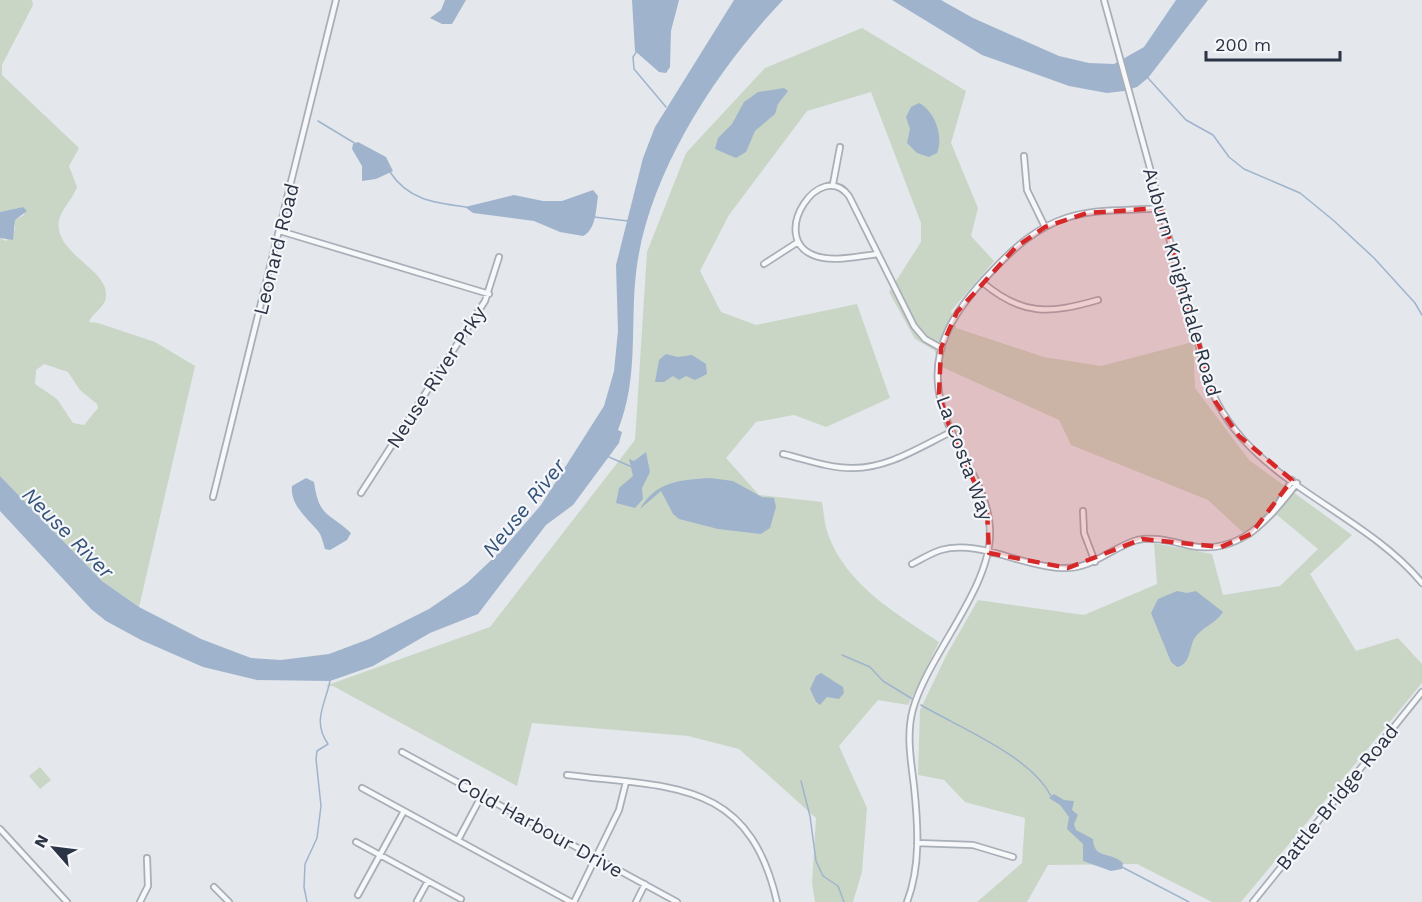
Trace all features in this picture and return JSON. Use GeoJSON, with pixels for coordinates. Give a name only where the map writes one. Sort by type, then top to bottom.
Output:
{"type":"FeatureCollection","features":[{"type":"Feature","properties":{"kind":"street","name":"Leonard Road"},"geometry":{"type":"LineString","coordinates":[[213,497],[336,0]]}},
{"type":"Feature","properties":{"kind":"street","name":"Auburn Knightdale Road"},"geometry":{"type":"LineString","coordinates":[[1104,0],[1215,401],[1239,436],[1294,482],[1395,555],[1422,583]]}},
{"type":"Feature","properties":{"kind":"street"},"geometry":{"type":"LineString","coordinates":[[833,184],[840,147]]}},
{"type":"Feature","properties":{"kind":"street"},"geometry":{"type":"LineString","coordinates":[[1024,156],[1027,190],[1045,226]]}},
{"type":"Feature","properties":{"kind":"street"},"geometry":{"type":"LineString","coordinates":[[878,254],[819,257],[807,252],[798,242],[795,228],[800,210],[819,189],[833,184],[842,187],[849,196],[918,332],[928,342],[941,348]]}},
{"type":"Feature","properties":{"kind":"street","name":"La Costa Way"},"geometry":{"type":"LineString","coordinates":[[907,902],[914,876],[917,843],[910,744],[912,712],[923,685],[948,641],[989,553],[990,533],[987,509],[951,432],[939,393],[941,348],[957,312],[982,282],[1016,247],[1045,226],[1087,213],[1161,208]]}},
{"type":"Feature","properties":{"kind":"street"},"geometry":{"type":"LineString","coordinates":[[280,231],[489,294]]}},
{"type":"Feature","properties":{"kind":"street"},"geometry":{"type":"LineString","coordinates":[[764,264],[798,242]]}},
{"type":"Feature","properties":{"kind":"street","name":"Neuse River Prky"},"geometry":{"type":"LineString","coordinates":[[361,493],[489,294],[499,257]]}},
{"type":"Feature","properties":{"kind":"street"},"geometry":{"type":"LineString","coordinates":[[982,282],[1007,300],[1030,309],[1055,310],[1098,300]]}},
{"type":"Feature","properties":{"kind":"street"},"geometry":{"type":"LineString","coordinates":[[783,454],[835,467],[869,467],[891,460],[951,432]]}},
{"type":"Feature","properties":{"kind":"street"},"geometry":{"type":"LineString","coordinates":[[912,564],[947,548],[963,548],[1061,568],[1095,562],[1142,539],[1152,538],[1206,548],[1235,543],[1257,529],[1277,507],[1294,482]]}},
{"type":"Feature","properties":{"kind":"street"},"geometry":{"type":"LineString","coordinates":[[1083,511],[1084,533],[1095,562]]}},
{"type":"Feature","properties":{"kind":"street","name":"Battle Bridge Road"},"geometry":{"type":"LineString","coordinates":[[1252,902],[1422,692]]}},
{"type":"Feature","properties":{"kind":"street","name":"Cold Harbour Drive"},"geometry":{"type":"LineString","coordinates":[[402,752],[677,902]]}},
{"type":"Feature","properties":{"kind":"street"},"geometry":{"type":"LineString","coordinates":[[567,775],[689,791],[709,800],[735,817],[748,831],[763,856],[777,902]]}},
{"type":"Feature","properties":{"kind":"street"},"geometry":{"type":"LineString","coordinates":[[362,788],[573,902],[622,804],[626,782]]}},
{"type":"Feature","properties":{"kind":"street"},"geometry":{"type":"LineString","coordinates":[[458,840],[482,795]]}},
{"type":"Feature","properties":{"kind":"street"},"geometry":{"type":"LineString","coordinates":[[358,895],[404,811]]}},
{"type":"Feature","properties":{"kind":"street"},"geometry":{"type":"LineString","coordinates":[[0,829],[67,902]]}},
{"type":"Feature","properties":{"kind":"street"},"geometry":{"type":"LineString","coordinates":[[356,842],[461,899]]}},
{"type":"Feature","properties":{"kind":"street"},"geometry":{"type":"LineString","coordinates":[[917,843],[974,845],[1013,857]]}},
{"type":"Feature","properties":{"kind":"street"},"geometry":{"type":"LineString","coordinates":[[142,901],[149,879],[147,858]]}},
{"type":"Feature","properties":{"kind":"street"},"geometry":{"type":"LineString","coordinates":[[417,901],[428,881]]}},
{"type":"Feature","properties":{"kind":"street"},"geometry":{"type":"LineString","coordinates":[[636,902],[645,884]]}},
{"type":"Feature","properties":{"kind":"street"},"geometry":{"type":"LineString","coordinates":[[214,887],[229,902]]}},
{"type":"Feature","properties":{"kind":"highlighted area"},"geometry":{"type":"Polygon","coordinates":[[[1161,208],[1215,401],[1239,436],[1292,480],[1251,534],[1221,547],[1142,539],[1068,568],[989,553],[987,509],[951,432],[939,394],[941,348],[957,312],[1016,247],[1045,227],[1087,213],[1161,208]]]}},
{"type":"Feature","properties":{"kind":"green space"},"geometry":{"type":"Polygon","coordinates":[[[0,0],[32,0],[33,5],[2,65],[2,75],[79,148],[69,166],[77,187],[60,216],[59,232],[72,252],[99,277],[104,286],[105,300],[89,322],[155,342],[195,366],[139,607],[102,581],[0,476],[0,238],[6,241],[15,230],[15,220],[24,215],[23,207],[0,212],[0,0]],[[44,364],[36,370],[35,384],[57,399],[73,423],[84,425],[98,408],[97,404],[80,390],[68,372],[44,364]]]}},
{"type":"Feature","properties":{"kind":"green space"},"geometry":{"type":"Polygon","coordinates":[[[862,28],[966,91],[951,143],[978,208],[971,236],[994,261],[951,311],[956,328],[1044,357],[1101,366],[1193,342],[1195,388],[1249,460],[1352,535],[1310,574],[1356,651],[1398,638],[1422,664],[1422,683],[1241,902],[1212,902],[1137,864],[1048,865],[1027,902],[977,902],[1022,863],[1025,818],[965,802],[944,780],[918,775],[920,710],[947,654],[978,600],[1084,615],[1157,584],[1154,543],[1212,554],[1223,595],[1280,586],[1318,549],[1277,515],[1250,539],[1208,500],[1071,445],[1059,420],[942,367],[934,350],[915,339],[889,292],[921,242],[921,223],[871,92],[807,111],[729,215],[700,271],[721,312],[756,325],[857,304],[890,398],[826,427],[794,415],[756,422],[726,458],[759,495],[822,502],[828,534],[847,568],[874,597],[939,642],[908,705],[878,700],[839,746],[867,808],[862,872],[853,902],[815,902],[812,883],[816,818],[739,749],[688,736],[532,723],[517,786],[333,686],[325,686],[490,627],[635,440],[647,252],[686,153],[765,68],[862,28]]]}},
{"type":"Feature","properties":{"kind":"green space"},"geometry":{"type":"Polygon","coordinates":[[[40,767],[51,780],[40,789],[29,776],[40,767]]]}},
{"type":"Feature","properties":{"kind":"water"},"geometry":{"type":"Polygon","coordinates":[[[445,0],[466,0],[452,24],[442,24],[430,18],[441,10],[445,0]]]}},
{"type":"Feature","properties":{"kind":"water"},"geometry":{"type":"Polygon","coordinates":[[[632,0],[679,0],[671,31],[670,67],[666,73],[659,72],[635,51],[632,0]]]}},
{"type":"Feature","properties":{"kind":"water"},"geometry":{"type":"Polygon","coordinates":[[[734,0],[783,0],[733,58],[710,91],[688,126],[654,199],[643,236],[636,273],[633,352],[629,391],[618,430],[622,432],[619,443],[573,505],[546,525],[478,614],[430,633],[373,666],[330,681],[257,680],[203,667],[141,640],[106,621],[91,609],[0,511],[0,476],[102,581],[139,607],[201,639],[251,658],[281,660],[329,654],[369,639],[429,609],[467,583],[504,548],[541,505],[604,406],[614,371],[618,331],[616,265],[643,158],[655,127],[734,0]]]}},
{"type":"Feature","properties":{"kind":"water"},"geometry":{"type":"Polygon","coordinates":[[[892,0],[941,0],[973,18],[1059,56],[1089,63],[1114,64],[1144,47],[1176,0],[1208,0],[1148,78],[1137,87],[1107,93],[1069,86],[982,55],[892,0]]]}},
{"type":"Feature","properties":{"kind":"water"},"geometry":{"type":"Polygon","coordinates":[[[784,88],[788,91],[778,104],[775,114],[755,131],[746,152],[736,158],[715,149],[718,138],[732,124],[744,102],[758,92],[784,88]]]}},
{"type":"Feature","properties":{"kind":"water"},"geometry":{"type":"Polygon","coordinates":[[[919,103],[930,112],[939,132],[937,153],[929,157],[917,153],[907,143],[910,129],[906,117],[911,107],[919,103]]]}},
{"type":"Feature","properties":{"kind":"water"},"geometry":{"type":"Polygon","coordinates":[[[358,142],[386,157],[393,171],[376,179],[362,181],[362,166],[352,149],[353,144],[358,142]]]}},
{"type":"Feature","properties":{"kind":"water"},"geometry":{"type":"Polygon","coordinates":[[[593,190],[598,196],[595,219],[591,229],[583,236],[560,232],[534,221],[473,213],[465,207],[514,195],[543,201],[562,201],[593,190]]]}},
{"type":"Feature","properties":{"kind":"water"},"geometry":{"type":"Polygon","coordinates":[[[23,207],[27,211],[15,220],[13,240],[0,238],[0,212],[23,207]]]}},
{"type":"Feature","properties":{"kind":"water"},"geometry":{"type":"Polygon","coordinates":[[[666,354],[678,357],[692,355],[706,364],[707,374],[695,380],[686,376],[679,380],[673,376],[664,382],[655,382],[659,360],[666,354]]]}},
{"type":"Feature","properties":{"kind":"water"},"geometry":{"type":"Polygon","coordinates":[[[646,452],[650,472],[642,488],[643,499],[635,508],[616,503],[619,488],[633,476],[629,459],[634,461],[646,452]]]}},
{"type":"Feature","properties":{"kind":"water"},"geometry":{"type":"Polygon","coordinates":[[[306,478],[314,482],[319,502],[326,513],[351,533],[347,540],[330,550],[325,549],[319,533],[300,511],[292,493],[292,486],[306,478]]]}},
{"type":"Feature","properties":{"kind":"water"},"geometry":{"type":"Polygon","coordinates":[[[710,478],[733,481],[762,497],[774,498],[776,507],[770,528],[761,534],[718,529],[679,519],[673,514],[661,491],[640,509],[646,500],[661,487],[679,481],[710,478]]]}},
{"type":"Feature","properties":{"kind":"water"},"geometry":{"type":"Polygon","coordinates":[[[1177,591],[1187,593],[1196,591],[1223,612],[1200,631],[1192,643],[1187,660],[1177,667],[1171,662],[1151,613],[1158,599],[1177,591]]]}},
{"type":"Feature","properties":{"kind":"water"},"geometry":{"type":"Polygon","coordinates":[[[821,673],[843,687],[844,693],[839,699],[827,697],[820,705],[816,702],[810,689],[816,676],[821,673]]]}},
{"type":"Feature","properties":{"kind":"water"},"geometry":{"type":"Polygon","coordinates":[[[1054,794],[1064,800],[1074,801],[1072,810],[1078,815],[1074,824],[1076,830],[1093,839],[1096,850],[1100,853],[1123,863],[1122,869],[1111,871],[1083,861],[1083,844],[1067,829],[1069,817],[1060,805],[1049,798],[1054,794]]]}},
{"type":"Feature","properties":{"kind":"waterway"},"geometry":{"type":"LineString","coordinates":[[637,51],[633,57],[634,69],[666,107]]}},
{"type":"Feature","properties":{"kind":"waterway"},"geometry":{"type":"LineString","coordinates":[[1148,78],[1186,120],[1213,135],[1229,157],[1244,169],[1300,193],[1333,220],[1374,258],[1415,303],[1422,315]]}},
{"type":"Feature","properties":{"kind":"waterway"},"geometry":{"type":"LineString","coordinates":[[318,121],[356,144]]}},
{"type":"Feature","properties":{"kind":"waterway"},"geometry":{"type":"LineString","coordinates":[[390,172],[405,189],[414,194],[433,202],[466,207]]}},
{"type":"Feature","properties":{"kind":"waterway"},"geometry":{"type":"LineString","coordinates":[[594,217],[628,221]]}},
{"type":"Feature","properties":{"kind":"waterway"},"geometry":{"type":"LineString","coordinates":[[609,457],[632,467]]}},
{"type":"Feature","properties":{"kind":"waterway"},"geometry":{"type":"LineString","coordinates":[[842,655],[870,667],[883,681],[914,700]]}},
{"type":"Feature","properties":{"kind":"waterway"},"geometry":{"type":"LineString","coordinates":[[307,902],[304,887],[305,864],[317,838],[321,806],[316,759],[317,751],[328,744],[323,736],[320,720],[330,681]]}},
{"type":"Feature","properties":{"kind":"waterway"},"geometry":{"type":"LineString","coordinates":[[921,705],[1011,755],[1041,782],[1051,796]]}},
{"type":"Feature","properties":{"kind":"waterway"},"geometry":{"type":"LineString","coordinates":[[801,781],[810,816],[816,861],[823,876],[838,886],[844,902]]}},
{"type":"Feature","properties":{"kind":"waterway"},"geometry":{"type":"LineString","coordinates":[[1120,866],[1189,902]]}},
{"type":"Feature","properties":{"kind":"water label","name":"Neuse River"},"geometry":{"type":"Point","coordinates":[524,508]}},
{"type":"Feature","properties":{"kind":"water label","name":"Neuse River"},"geometry":{"type":"Point","coordinates":[68,533]}}]}
